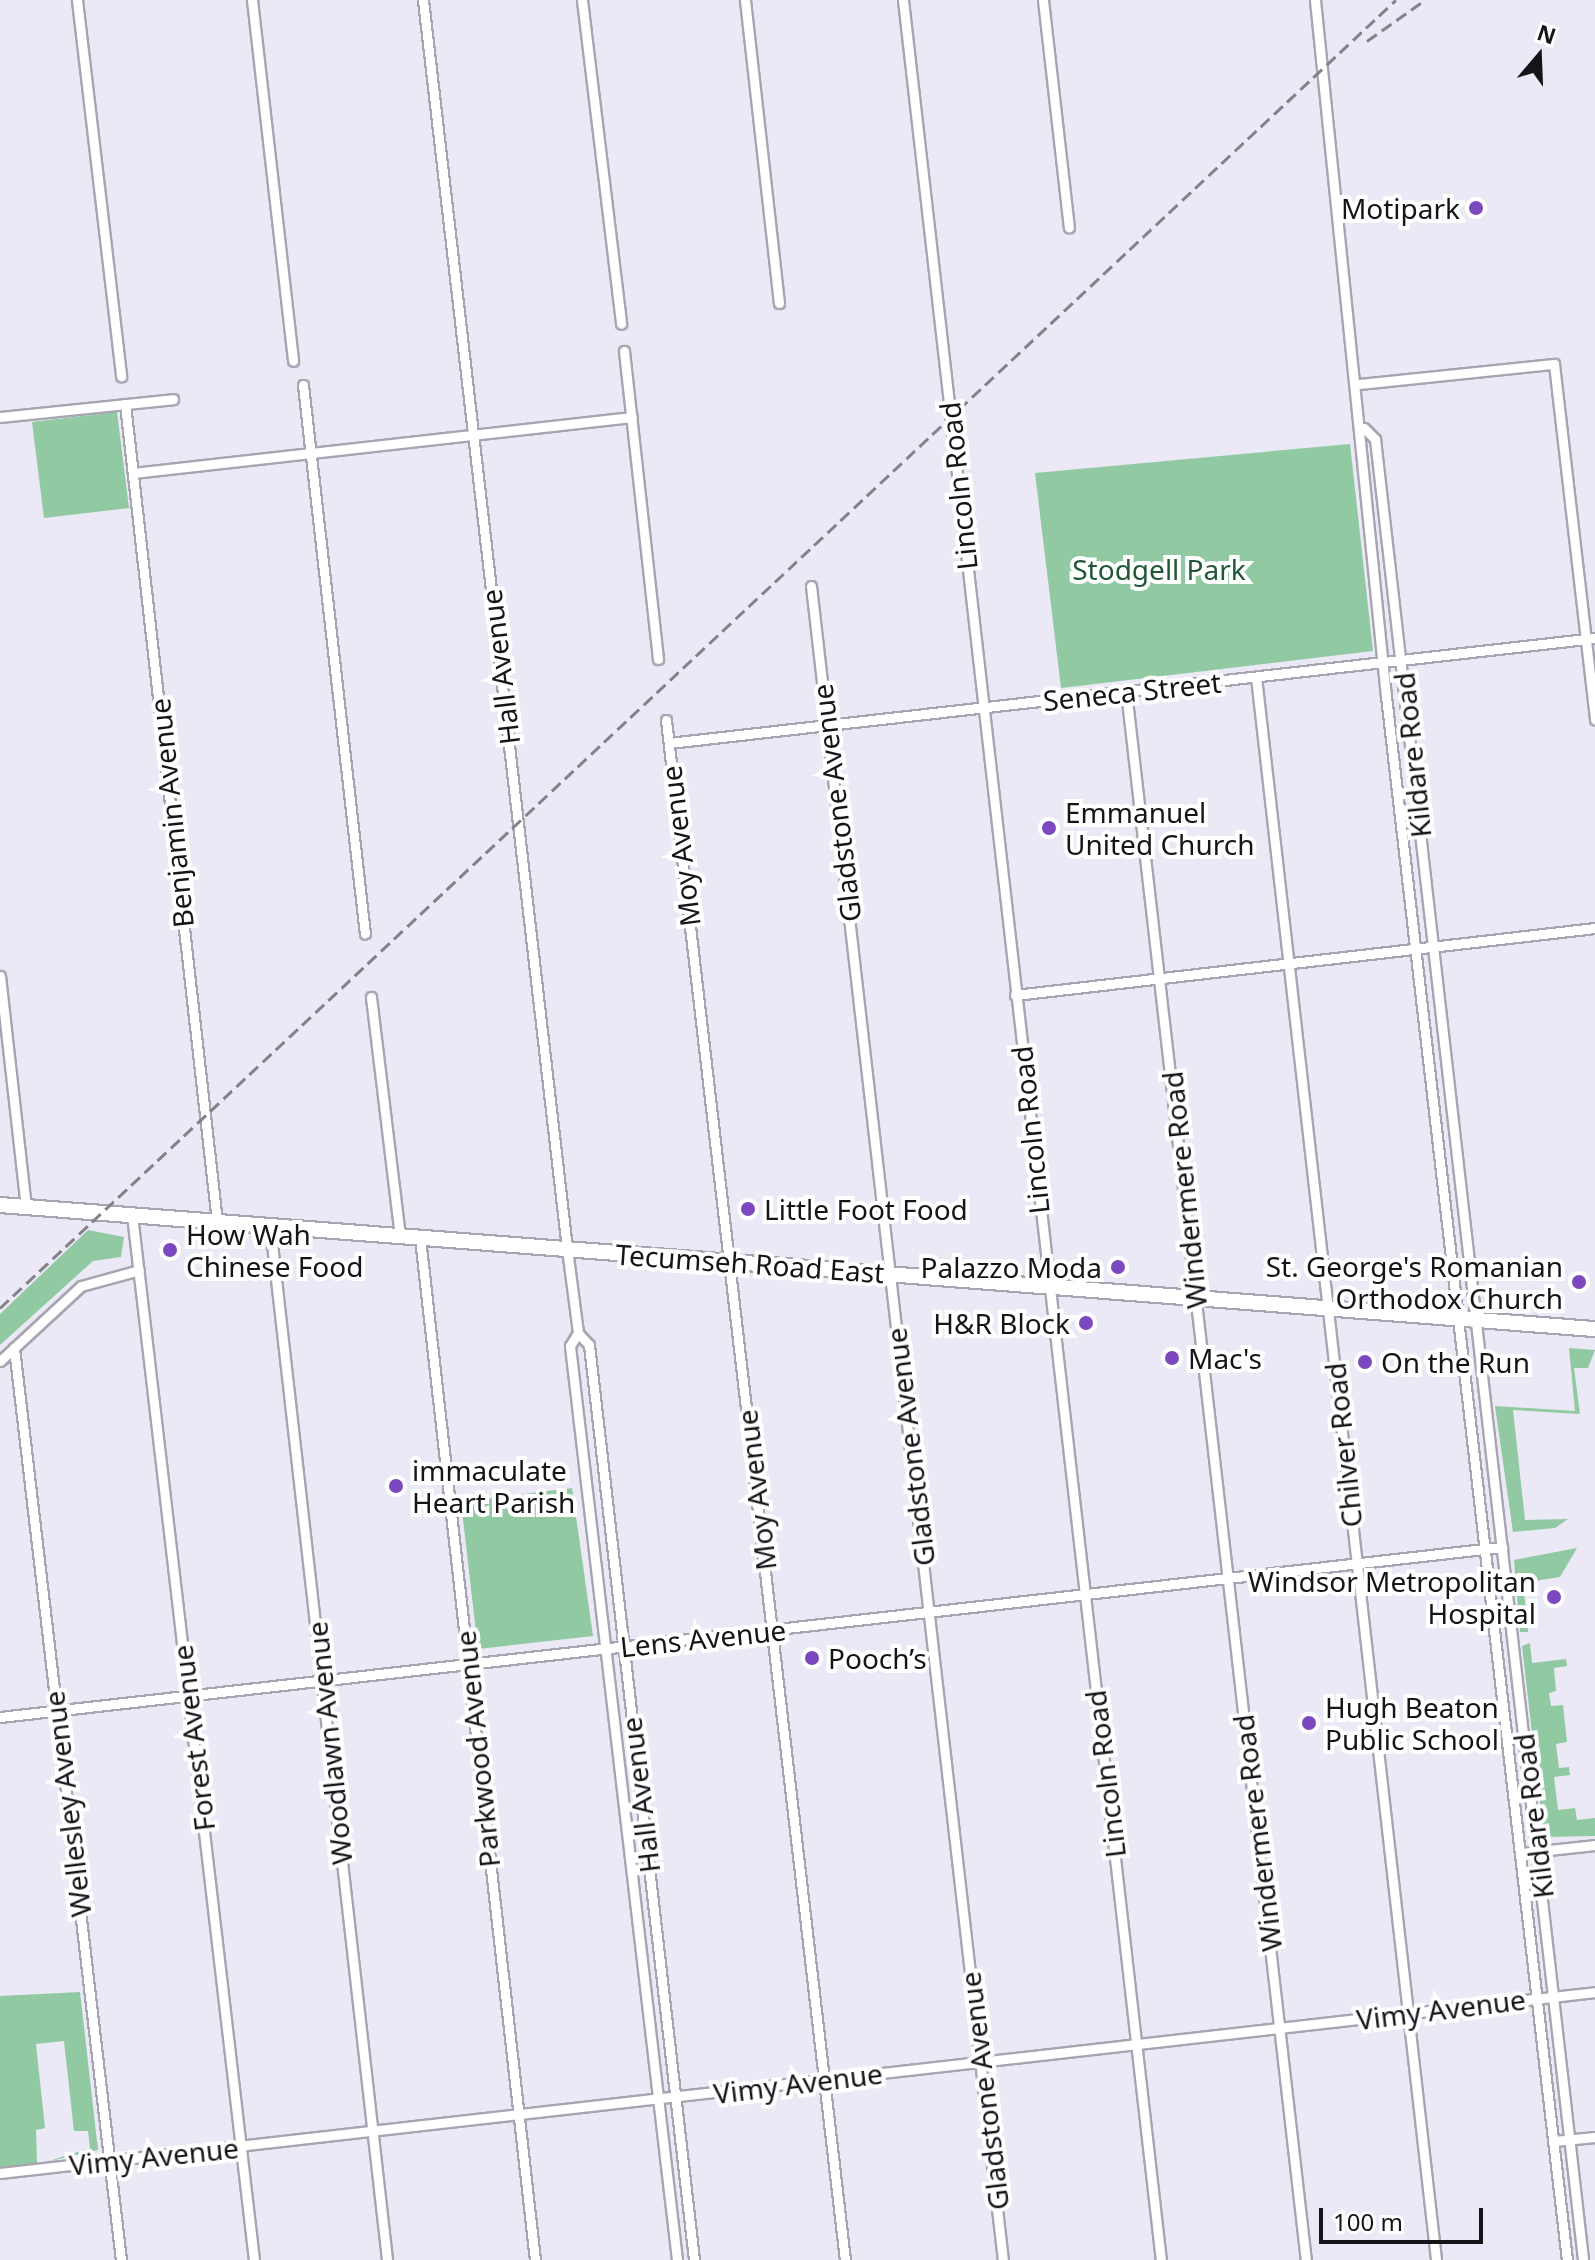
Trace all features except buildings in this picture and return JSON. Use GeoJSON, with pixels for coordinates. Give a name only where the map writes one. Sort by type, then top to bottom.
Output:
{"type":"FeatureCollection","features":[{"type":"Feature","properties":{"kind":"main road","name":"Tecumseh Road East"},"geometry":{"type":"LineString","coordinates":[[0,1205],[1595,1329]]}},
{"type":"Feature","properties":{"kind":"street"},"geometry":{"type":"LineString","coordinates":[[77,0],[121,376]]}},
{"type":"Feature","properties":{"kind":"street"},"geometry":{"type":"LineString","coordinates":[[252,0],[293,361]]}},
{"type":"Feature","properties":{"kind":"street","name":"Hall Avenue"},"geometry":{"type":"LineString","coordinates":[[423,0],[567,1249],[578,1333],[589,1345],[694,2260]]}},
{"type":"Feature","properties":{"kind":"street"},"geometry":{"type":"LineString","coordinates":[[582,0],[621,324]]}},
{"type":"Feature","properties":{"kind":"street"},"geometry":{"type":"LineString","coordinates":[[745,0],[779,303]]}},
{"type":"Feature","properties":{"kind":"street","name":"Lincoln Road"},"geometry":{"type":"LineString","coordinates":[[903,0],[1161,2260]]}},
{"type":"Feature","properties":{"kind":"street"},"geometry":{"type":"LineString","coordinates":[[1043,0],[1069,228]]}},
{"type":"Feature","properties":{"kind":"street","name":"Kildare Road"},"geometry":{"type":"LineString","coordinates":[[1315,0],[1364,428],[1358,440],[1567,2260]]}},
{"type":"Feature","properties":{"kind":"street"},"geometry":{"type":"LineString","coordinates":[[624,351],[658,659]]}},
{"type":"Feature","properties":{"kind":"street"},"geometry":{"type":"LineString","coordinates":[[1359,384],[1554,364],[1590,639],[1595,720]]}},
{"type":"Feature","properties":{"kind":"street"},"geometry":{"type":"LineString","coordinates":[[303,385],[365,934]]}},
{"type":"Feature","properties":{"kind":"street"},"geometry":{"type":"LineString","coordinates":[[0,417],[173,399]]}},
{"type":"Feature","properties":{"kind":"street","name":"Benjamin Avenue"},"geometry":{"type":"LineString","coordinates":[[125,404],[217,1222]]}},
{"type":"Feature","properties":{"kind":"street"},"geometry":{"type":"LineString","coordinates":[[133,473],[632,417]]}},
{"type":"Feature","properties":{"kind":"street","name":"Kildare Road"},"geometry":{"type":"LineString","coordinates":[[1364,428],[1375,439],[1583,2260]]}},
{"type":"Feature","properties":{"kind":"street","name":"Gladstone Avenue"},"geometry":{"type":"LineString","coordinates":[[811,586],[1003,2260]]}},
{"type":"Feature","properties":{"kind":"street","name":"Seneca Street"},"geometry":{"type":"LineString","coordinates":[[669,743],[1590,639]]}},
{"type":"Feature","properties":{"kind":"street","name":"Chilver Road"},"geometry":{"type":"LineString","coordinates":[[1256,677],[1436,2260]]}},
{"type":"Feature","properties":{"kind":"street","name":"Windermere Road"},"geometry":{"type":"LineString","coordinates":[[1126,691],[1306,2260]]}},
{"type":"Feature","properties":{"kind":"street","name":"Moy Avenue"},"geometry":{"type":"LineString","coordinates":[[666,720],[845,2260]]}},
{"type":"Feature","properties":{"kind":"street"},"geometry":{"type":"LineString","coordinates":[[1015,995],[1595,928]]}},
{"type":"Feature","properties":{"kind":"street"},"geometry":{"type":"LineString","coordinates":[[0,976],[26,1207]]}},
{"type":"Feature","properties":{"kind":"street"},"geometry":{"type":"LineString","coordinates":[[371,997],[400,1236]]}},
{"type":"Feature","properties":{"kind":"street"},"geometry":{"type":"LineString","coordinates":[[1432,1089],[1449,1086]]}},
{"type":"Feature","properties":{"kind":"street","name":"Forest Avenue"},"geometry":{"type":"LineString","coordinates":[[132,1215],[254,2260]]}},
{"type":"Feature","properties":{"kind":"street","name":"Woodlawn Avenue"},"geometry":{"type":"LineString","coordinates":[[270,1226],[387,2260]]}},
{"type":"Feature","properties":{"kind":"street","name":"Parkwood Avenue"},"geometry":{"type":"LineString","coordinates":[[420,1238],[535,2260]]}},
{"type":"Feature","properties":{"kind":"street"},"geometry":{"type":"LineString","coordinates":[[0,1361],[81,1286],[139,1270]]}},
{"type":"Feature","properties":{"kind":"street","name":"Hall Avenue"},"geometry":{"type":"LineString","coordinates":[[578,1333],[570,1346],[677,2260]]}},
{"type":"Feature","properties":{"kind":"street","name":"Wellesley Avenue"},"geometry":{"type":"LineString","coordinates":[[14,1348],[121,2260]]}},
{"type":"Feature","properties":{"kind":"street","name":"Lens Avenue"},"geometry":{"type":"LineString","coordinates":[[0,1717],[1502,1547]]}},
{"type":"Feature","properties":{"kind":"street"},"geometry":{"type":"LineString","coordinates":[[1521,1853],[1595,1845]]}},
{"type":"Feature","properties":{"kind":"street","name":"Vimy Avenue"},"geometry":{"type":"LineString","coordinates":[[0,2173],[1595,1992]]}},
{"type":"Feature","properties":{"kind":"street"},"geometry":{"type":"LineString","coordinates":[[1554,2141],[1595,2137]]}},
{"type":"Feature","properties":{"kind":"green space"},"geometry":{"type":"Polygon","coordinates":[[[117,412],[129,508],[44,518],[32,422],[117,412]]]}},
{"type":"Feature","properties":{"kind":"green space","name":"Stodgell Park"},"geometry":{"type":"Polygon","coordinates":[[[1350,444],[1373,651],[1061,688],[1035,473],[1350,444]]]}},
{"type":"Feature","properties":{"kind":"green space"},"geometry":{"type":"Polygon","coordinates":[[[88,1230],[124,1237],[121,1257],[93,1261],[0,1345],[0,1314],[88,1230]]]}},
{"type":"Feature","properties":{"kind":"green space"},"geometry":{"type":"Polygon","coordinates":[[[1569,1348],[1595,1350],[1588,1368],[1574,1368],[1580,1414],[1513,1410],[1525,1520],[1568,1519],[1555,1528],[1513,1532],[1495,1406],[1575,1411],[1569,1348]]]}},
{"type":"Feature","properties":{"kind":"green space"},"geometry":{"type":"Polygon","coordinates":[[[572,1488],[593,1636],[478,1649],[461,1502],[572,1488]]]}},
{"type":"Feature","properties":{"kind":"green space"},"geometry":{"type":"Polygon","coordinates":[[[1577,1548],[1560,1577],[1523,1583],[1528,1632],[1520,1632],[1514,1560],[1577,1548]]]}},
{"type":"Feature","properties":{"kind":"green space"},"geometry":{"type":"Polygon","coordinates":[[[1530,1643],[1532,1663],[1566,1659],[1567,1666],[1554,1668],[1556,1691],[1549,1693],[1551,1706],[1563,1705],[1567,1742],[1556,1744],[1559,1768],[1569,1767],[1570,1775],[1554,1777],[1558,1810],[1575,1808],[1577,1820],[1595,1818],[1595,1836],[1544,1837],[1522,1646],[1530,1643]]]}},
{"type":"Feature","properties":{"kind":"green space"},"geometry":{"type":"Polygon","coordinates":[[[80,1992],[98,2150],[46,2162],[90,2148],[88,2131],[74,2131],[64,2041],[36,2044],[45,2128],[36,2130],[37,2163],[0,2167],[0,1996],[80,1992]]]}},
{"type":"Feature","properties":{"kind":"railway"},"geometry":{"type":"LineString","coordinates":[[0,1308],[1396,0]]}},
{"type":"Feature","properties":{"kind":"railway"},"geometry":{"type":"LineString","coordinates":[[1367,41],[1425,0]]}},
{"type":"Feature","properties":{"kind":"place","name":"Motipark"},"geometry":{"type":"Point","coordinates":[1476,208]}},
{"type":"Feature","properties":{"kind":"place","name":"Emmanuel United Church"},"geometry":{"type":"Point","coordinates":[1049,828]}},
{"type":"Feature","properties":{"kind":"place","name":"Little Foot Food"},"geometry":{"type":"Point","coordinates":[748,1209]}},
{"type":"Feature","properties":{"kind":"place","name":"How Wah Chinese Food"},"geometry":{"type":"Point","coordinates":[170,1250]}},
{"type":"Feature","properties":{"kind":"place","name":"Palazzo Moda"},"geometry":{"type":"Point","coordinates":[1118,1267]}},
{"type":"Feature","properties":{"kind":"place","name":"St. George's Romanian Orthodox Church"},"geometry":{"type":"Point","coordinates":[1579,1282]}},
{"type":"Feature","properties":{"kind":"place","name":"H&R Block"},"geometry":{"type":"Point","coordinates":[1086,1323]}},
{"type":"Feature","properties":{"kind":"place","name":"Mac's"},"geometry":{"type":"Point","coordinates":[1172,1358]}},
{"type":"Feature","properties":{"kind":"place","name":"On the Run"},"geometry":{"type":"Point","coordinates":[1365,1362]}},
{"type":"Feature","properties":{"kind":"place","name":"immaculate Heart Parish"},"geometry":{"type":"Point","coordinates":[396,1486]}},
{"type":"Feature","properties":{"kind":"place","name":"Windsor Metropolitan Hospital"},"geometry":{"type":"Point","coordinates":[1554,1597]}},
{"type":"Feature","properties":{"kind":"place","name":"Pooch’s"},"geometry":{"type":"Point","coordinates":[812,1658]}},
{"type":"Feature","properties":{"kind":"place","name":"Hugh Beaton Public School"},"geometry":{"type":"Point","coordinates":[1309,1723]}}]}
